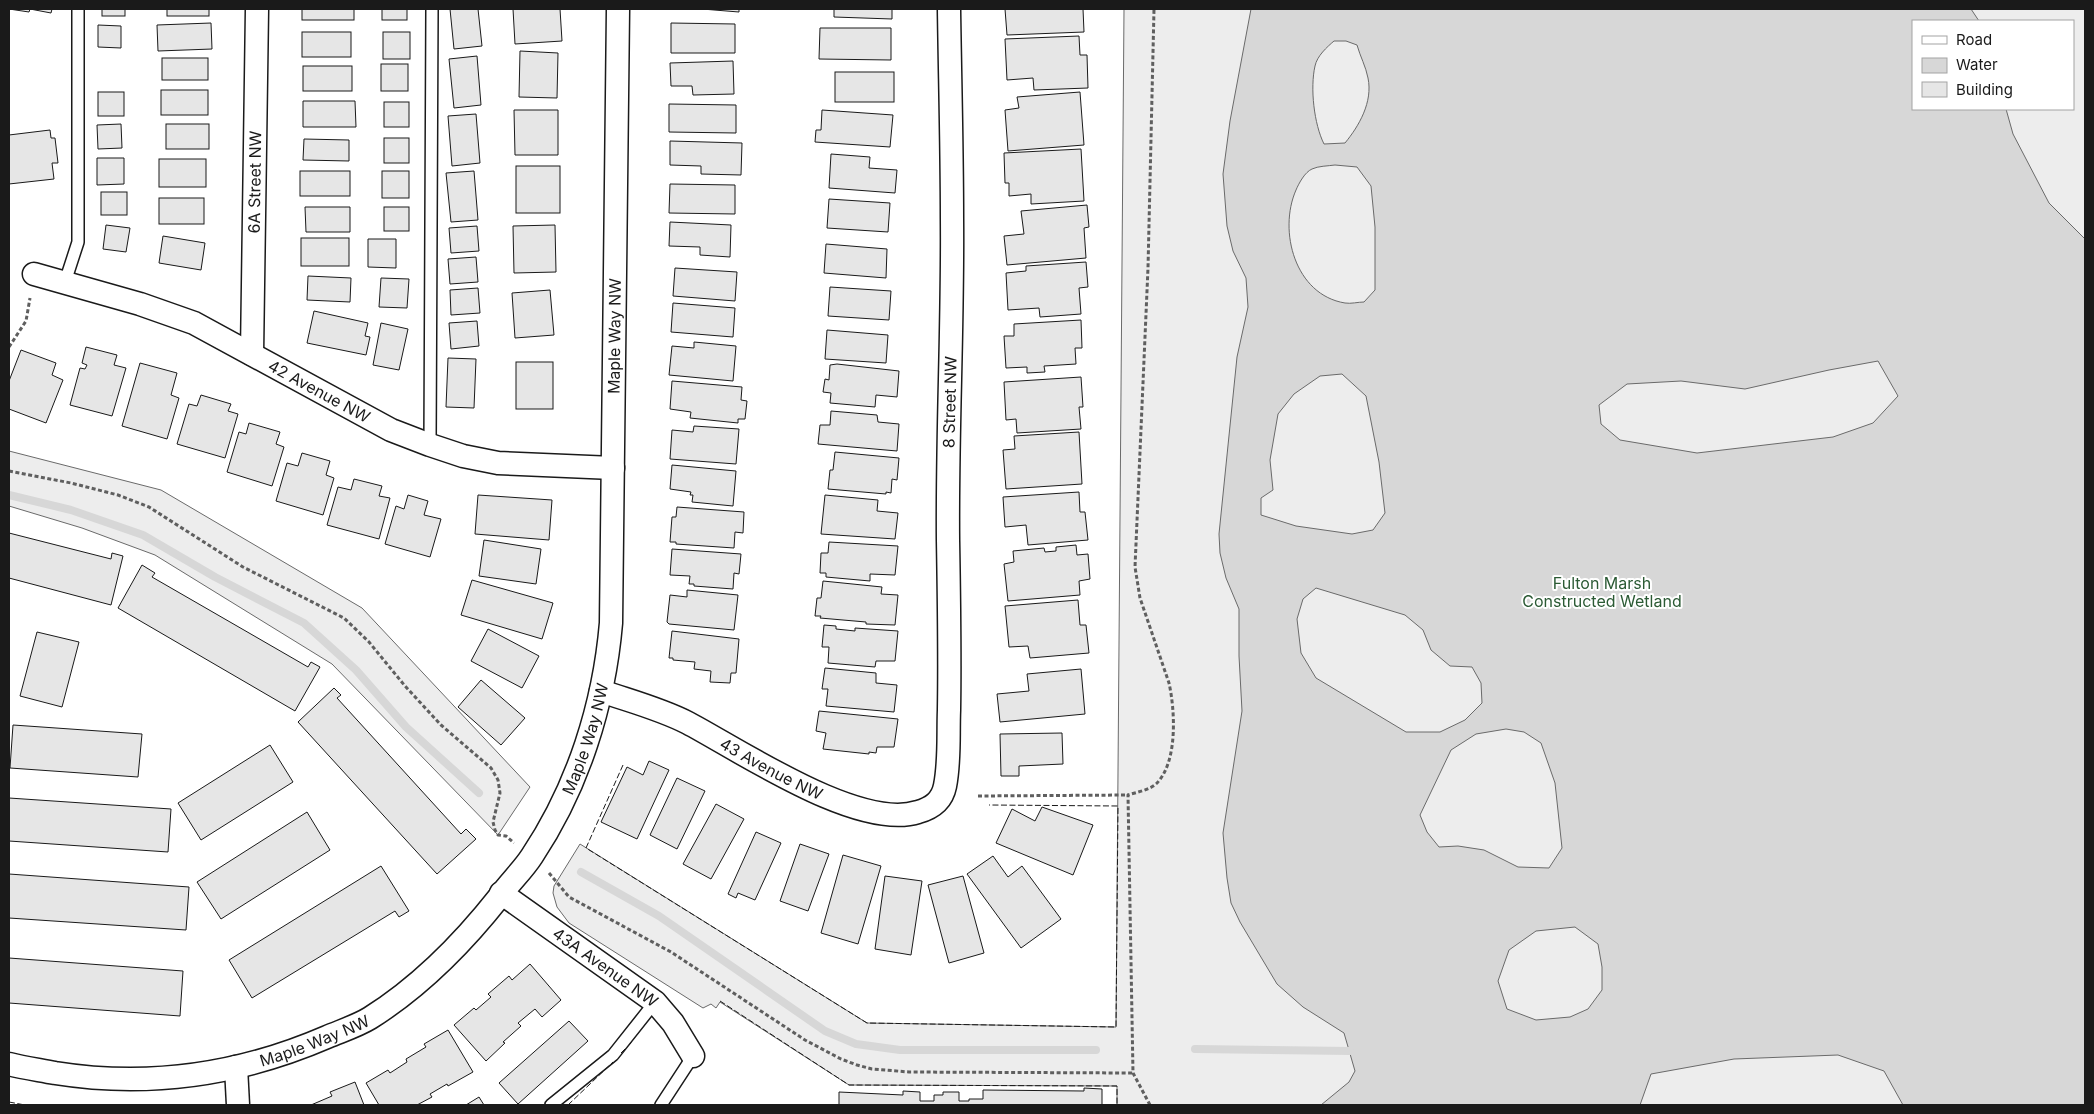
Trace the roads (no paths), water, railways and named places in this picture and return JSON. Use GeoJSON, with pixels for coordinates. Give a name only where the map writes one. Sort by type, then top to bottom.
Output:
{"type":"FeatureCollection","features":[{"type":"Feature","properties":{"kind":"street","name":"6A Street NW"},"geometry":{"type":"LineString","coordinates":[[252,354],[257,9]]}},
{"type":"Feature","properties":{"kind":"street","name":"Maple Way NW"},"geometry":{"type":"LineString","coordinates":[[9,1064],[83,1077],[144,1080],[193,1076],[255,1064],[310,1044],[368,1020],[410,990],[453,951],[532,857],[566,793],[588,736],[601,691],[608,655],[611,623],[618,9]]}},
{"type":"Feature","properties":{"kind":"street","name":"8 Street NW"},"geometry":{"type":"LineString","coordinates":[[942,795],[945,788],[948,762],[950,615],[948,539],[952,220],[949,9]]}},
{"type":"Feature","properties":{"kind":"street","name":"42 Avenue NW"},"geometry":{"type":"LineString","coordinates":[[34,274],[175,315],[194,323],[390,430],[430,445],[463,456],[498,463],[613,468]]}},
{"type":"Feature","properties":{"kind":"street","name":"43 Avenue NW"},"geometry":{"type":"LineString","coordinates":[[601,691],[688,723],[716,740],[813,791],[863,810],[894,815],[916,814],[934,806],[942,795]]}},
{"type":"Feature","properties":{"kind":"street","name":"43A Avenue NW"},"geometry":{"type":"LineString","coordinates":[[501,894],[655,1002],[673,1024],[693,1056]]}},
{"type":"Feature","properties":{"kind":"street"},"geometry":{"type":"LineString","coordinates":[[236,1067],[238,1105]]}},
{"type":"Feature","properties":{"kind":"lane"},"geometry":{"type":"LineString","coordinates":[[65,282],[78,242],[78,9]]}},
{"type":"Feature","properties":{"kind":"lane"},"geometry":{"type":"LineString","coordinates":[[430,445],[432,9]]}},
{"type":"Feature","properties":{"kind":"lane"},"geometry":{"type":"LineString","coordinates":[[551,1105],[613,1055],[655,1002]]}},
{"type":"Feature","properties":{"kind":"lane"},"geometry":{"type":"LineString","coordinates":[[661,1105],[693,1056]]}},
{"type":"Feature","properties":{"kind":"water","name":"Fulton Marsh Constructed Wetland"},"geometry":{"type":"Polygon","coordinates":[[[1251,9],[1971,9],[1978,20],[1912,20],[1912,110],[2006,110],[2013,134],[2049,203],[2085,239],[2085,1105],[1903,1105],[1884,1071],[1838,1055],[1734,1059],[1651,1074],[1640,1105],[1321,1105],[1349,1082],[1355,1071],[1344,1033],[1303,1007],[1277,984],[1240,922],[1231,903],[1227,878],[1223,833],[1242,711],[1239,609],[1226,578],[1220,553],[1219,534],[1237,357],[1248,307],[1246,278],[1233,251],[1227,226],[1223,174],[1230,121],[1251,9]],[[1334,41],[1318,59],[1315,66],[1313,85],[1315,116],[1324,144],[1345,143],[1364,113],[1369,87],[1367,74],[1357,45],[1346,41],[1334,41]],[[1335,165],[1309,170],[1299,184],[1291,206],[1290,242],[1295,259],[1303,275],[1314,288],[1328,298],[1345,303],[1364,302],[1375,290],[1375,227],[1371,186],[1357,167],[1335,165]],[[1878,361],[1745,389],[1681,381],[1627,384],[1599,405],[1601,424],[1620,440],[1697,453],[1833,437],[1873,423],[1898,396],[1878,361]],[[1342,374],[1320,376],[1294,394],[1278,414],[1270,460],[1273,490],[1261,498],[1261,515],[1296,526],[1352,534],[1373,530],[1385,513],[1379,462],[1366,396],[1342,374]],[[1316,588],[1303,599],[1297,619],[1301,653],[1316,678],[1406,732],[1440,732],[1465,720],[1482,703],[1481,683],[1472,667],[1450,666],[1431,650],[1423,630],[1405,615],[1316,588]],[[1506,729],[1476,734],[1451,750],[1420,815],[1427,832],[1439,847],[1458,846],[1484,850],[1518,867],[1549,868],[1562,848],[1555,783],[1541,743],[1524,732],[1506,729]],[[1575,927],[1536,931],[1509,950],[1498,981],[1507,1009],[1536,1020],[1570,1017],[1588,1009],[1602,990],[1602,967],[1598,944],[1575,927]]]}},
{"type":"Feature","properties":{"kind":"waterway"},"geometry":{"type":"LineString","coordinates":[[9,495],[71,510],[143,535],[215,577],[304,623],[356,670],[406,727],[479,793]]}},
{"type":"Feature","properties":{"kind":"waterway"},"geometry":{"type":"LineString","coordinates":[[581,872],[659,916],[825,1031],[856,1044],[900,1050],[1096,1050]]}},
{"type":"Feature","properties":{"kind":"waterway"},"geometry":{"type":"LineString","coordinates":[[1195,1049],[1350,1051]]}}]}
